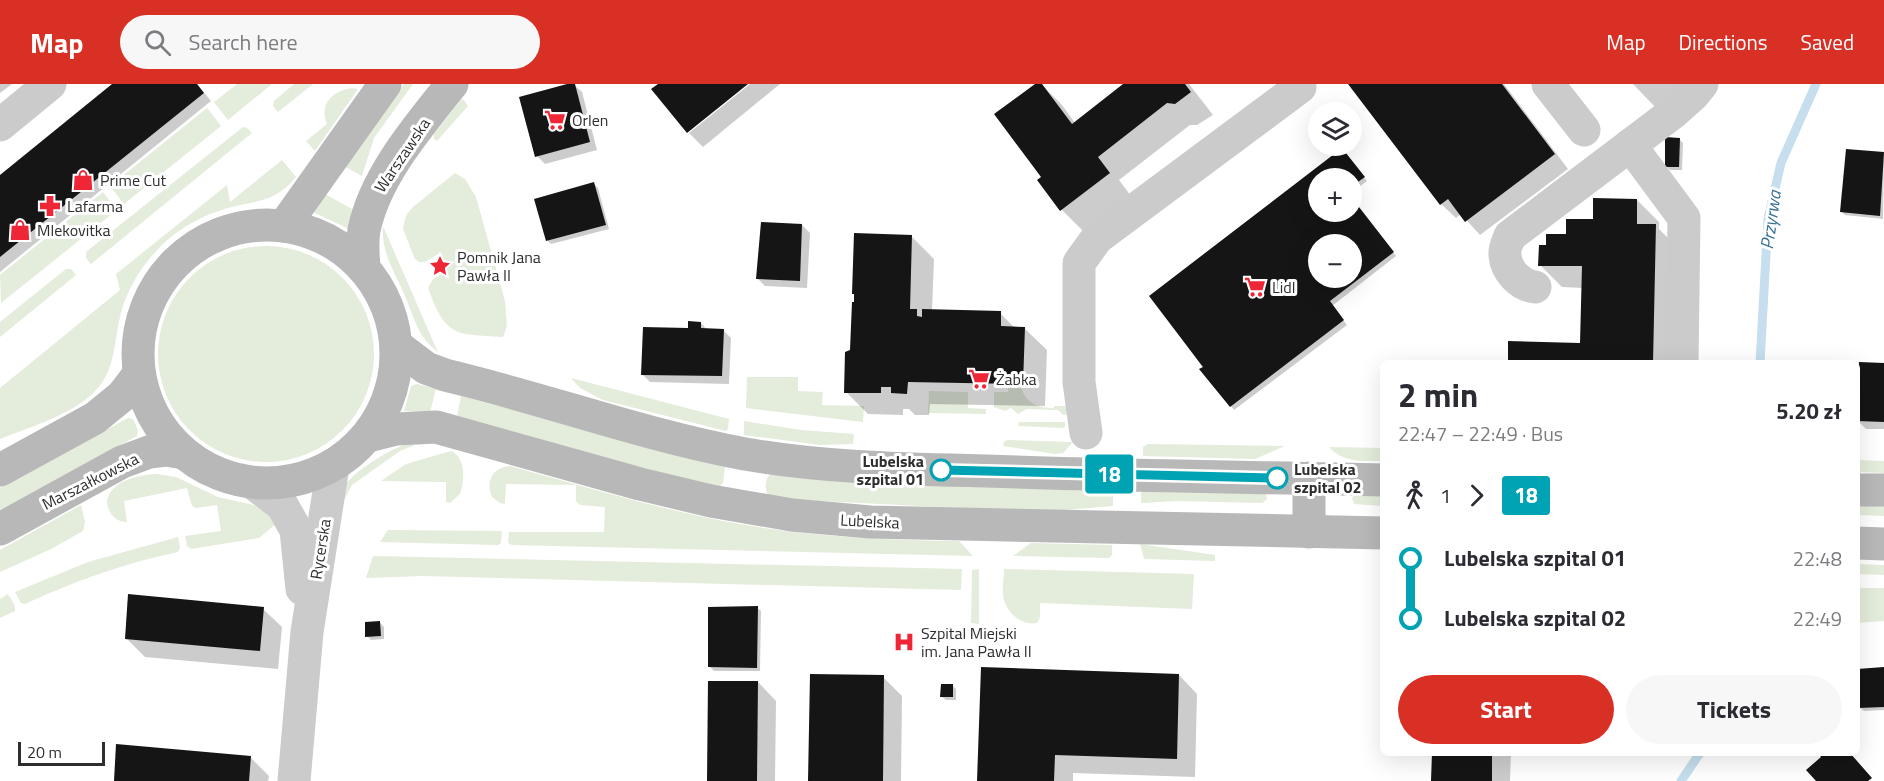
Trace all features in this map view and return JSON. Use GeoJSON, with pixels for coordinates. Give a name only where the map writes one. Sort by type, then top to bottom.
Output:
{"type":"FeatureCollection","features":[{"type":"Feature","properties":{"kind":"main road"},"geometry":{"type":"LineString","coordinates":[[284,226],[385,84]]}},
{"type":"Feature","properties":{"kind":"main road","name":"Warszawska"},"geometry":{"type":"LineString","coordinates":[[363,267],[363,232],[382,179],[451,84]]}},
{"type":"Feature","properties":{"kind":"main road"},"geometry":{"type":"LineString","coordinates":[[254,225],[284,226],[320,237],[342,250],[363,267],[380,291],[392,318],[397,346],[395,378],[385,409],[368,436],[352,453],[333,466],[308,477],[281,483],[253,483],[216,474],[184,453],[162,430],[147,401],[139,374],[140,334],[150,300],[169,270],[196,246],[226,231],[254,225]]}},
{"type":"Feature","properties":{"kind":"main road"},"geometry":{"type":"LineString","coordinates":[[397,346],[420,364],[445,375],[670,437],[746,454],[825,465],[1380,480]]}},
{"type":"Feature","properties":{"kind":"main road"},"geometry":{"type":"LineString","coordinates":[[0,470],[95,418],[122,396],[139,374]]}},
{"type":"Feature","properties":{"kind":"main road","name":"Lubelska"},"geometry":{"type":"LineString","coordinates":[[368,436],[396,429],[436,427],[640,484],[736,506],[792,515],[870,522],[1380,534]]}},
{"type":"Feature","properties":{"kind":"main road","name":"Marszałkowska"},"geometry":{"type":"LineString","coordinates":[[0,529],[122,462],[149,452],[166,450],[184,453]]}},
{"type":"Feature","properties":{"kind":"main road"},"geometry":{"type":"LineString","coordinates":[[736,506],[746,454]]}},
{"type":"Feature","properties":{"kind":"main road"},"geometry":{"type":"LineString","coordinates":[[1309,532],[1310,478]]}},
{"type":"Feature","properties":{"kind":"main road"},"geometry":{"type":"LineString","coordinates":[[1860,490],[1884,490]]}},
{"type":"Feature","properties":{"kind":"main road"},"geometry":{"type":"LineString","coordinates":[[1860,543],[1884,544]]}},
{"type":"Feature","properties":{"kind":"street"},"geometry":{"type":"LineString","coordinates":[[0,124],[50,84]]}},
{"type":"Feature","properties":{"kind":"street"},"geometry":{"type":"LineString","coordinates":[[1086,433],[1079,382],[1079,263],[1097,238],[1300,87],[1297,84]]}},
{"type":"Feature","properties":{"kind":"street"},"geometry":{"type":"LineString","coordinates":[[1548,84],[1584,130]]}},
{"type":"Feature","properties":{"kind":"street"},"geometry":{"type":"LineString","coordinates":[[1536,287],[1525,285],[1512,273],[1504,254],[1510,236],[1674,112],[1702,84]]}},
{"type":"Feature","properties":{"kind":"street"},"geometry":{"type":"LineString","coordinates":[[1630,145],[1684,218],[1682,360]]}},
{"type":"Feature","properties":{"kind":"street","name":"Rycerska"},"geometry":{"type":"LineString","coordinates":[[294,781],[307,632],[333,466]]}},
{"type":"Feature","properties":{"kind":"street","name":"Rycerska"},"geometry":{"type":"LineString","coordinates":[[253,483],[282,505],[296,530],[307,632]]}},
{"type":"Feature","properties":{"kind":"green space"},"geometry":{"type":"Polygon","coordinates":[[[237,84],[272,84],[228,120],[214,102],[237,84]]]}},
{"type":"Feature","properties":{"kind":"green space"},"geometry":{"type":"Polygon","coordinates":[[[294,84],[313,84],[278,112],[273,106],[274,101],[294,84]]]}},
{"type":"Feature","properties":{"kind":"green space"},"geometry":{"type":"Polygon","coordinates":[[[404,84],[413,84],[374,138],[362,176],[344,166],[404,84]]]}},
{"type":"Feature","properties":{"kind":"green space"},"geometry":{"type":"Polygon","coordinates":[[[352,88],[358,89],[315,151],[306,141],[327,124],[326,105],[333,95],[352,88]]]}},
{"type":"Feature","properties":{"kind":"green space"},"geometry":{"type":"Polygon","coordinates":[[[463,99],[468,106],[437,141],[434,139],[434,134],[463,99]]]}},
{"type":"Feature","properties":{"kind":"green space"},"geometry":{"type":"Polygon","coordinates":[[[207,108],[221,126],[124,204],[110,186],[207,108]]]}},
{"type":"Feature","properties":{"kind":"green space"},"geometry":{"type":"Polygon","coordinates":[[[243,127],[252,133],[91,264],[86,258],[86,252],[243,127]]]}},
{"type":"Feature","properties":{"kind":"green space"},"geometry":{"type":"Polygon","coordinates":[[[282,160],[296,177],[280,192],[265,199],[228,208],[201,218],[168,239],[147,261],[136,278],[123,307],[109,369],[105,378],[90,396],[58,416],[0,439],[0,388],[120,290],[116,274],[227,185],[230,202],[282,160]]]}},
{"type":"Feature","properties":{"kind":"green space"},"geometry":{"type":"Polygon","coordinates":[[[455,173],[465,179],[476,197],[505,301],[507,326],[503,337],[462,333],[447,324],[440,316],[428,288],[433,279],[447,271],[438,254],[425,262],[415,259],[403,229],[407,214],[413,207],[455,173]]]}},
{"type":"Feature","properties":{"kind":"green space"},"geometry":{"type":"Polygon","coordinates":[[[103,192],[117,210],[1,303],[0,275],[103,192]]]}},
{"type":"Feature","properties":{"kind":"green space"},"geometry":{"type":"Polygon","coordinates":[[[325,194],[352,209],[349,229],[313,212],[325,194]]]}},
{"type":"Feature","properties":{"kind":"green space"},"geometry":{"type":"Polygon","coordinates":[[[383,226],[438,352],[422,335],[390,265],[383,226]]]}},
{"type":"Feature","properties":{"kind":"green space"},"geometry":{"type":"Polygon","coordinates":[[[266,246],[287,248],[317,259],[342,278],[361,303],[372,333],[374,354],[372,375],[361,405],[342,430],[317,449],[287,460],[266,462],[245,460],[215,449],[190,430],[171,405],[160,375],[158,354],[160,333],[171,303],[190,278],[215,259],[245,248],[266,246]]]}},
{"type":"Feature","properties":{"kind":"green space"},"geometry":{"type":"Polygon","coordinates":[[[66,269],[71,269],[76,275],[0,337],[0,322],[66,269]]]}},
{"type":"Feature","properties":{"kind":"green space"},"geometry":{"type":"Polygon","coordinates":[[[747,377],[798,377],[798,391],[823,392],[822,405],[864,406],[863,422],[746,408],[747,377]]]}},
{"type":"Feature","properties":{"kind":"green space"},"geometry":{"type":"Polygon","coordinates":[[[571,378],[729,419],[728,429],[726,431],[603,400],[580,388],[571,378]]]}},
{"type":"Feature","properties":{"kind":"green space"},"geometry":{"type":"Polygon","coordinates":[[[417,384],[436,389],[430,412],[404,411],[411,386],[417,384]]]}},
{"type":"Feature","properties":{"kind":"green space"},"geometry":{"type":"Polygon","coordinates":[[[1008,386],[1021,387],[1029,401],[1037,406],[1054,408],[1054,406],[1066,406],[1073,414],[1063,415],[1058,410],[1027,409],[1018,414],[1011,408],[1005,411],[994,407],[994,392],[1008,392],[1008,386]]]}},
{"type":"Feature","properties":{"kind":"green space"},"geometry":{"type":"Polygon","coordinates":[[[929,391],[968,392],[968,408],[986,409],[986,414],[928,413],[929,391]]]}},
{"type":"Feature","properties":{"kind":"green space"},"geometry":{"type":"Polygon","coordinates":[[[461,396],[725,466],[723,483],[719,487],[684,479],[457,417],[461,396]]]}},
{"type":"Feature","properties":{"kind":"green space"},"geometry":{"type":"Polygon","coordinates":[[[128,418],[133,419],[138,430],[137,436],[0,510],[0,488],[128,418]]]}},
{"type":"Feature","properties":{"kind":"green space"},"geometry":{"type":"Polygon","coordinates":[[[744,421],[801,430],[854,434],[853,444],[820,445],[744,435],[744,421]]]}},
{"type":"Feature","properties":{"kind":"green space"},"geometry":{"type":"Polygon","coordinates":[[[1019,422],[1065,422],[1065,426],[1063,428],[1018,426],[1019,422]]]}},
{"type":"Feature","properties":{"kind":"green space"},"geometry":{"type":"Polygon","coordinates":[[[1007,440],[1073,442],[1063,453],[1055,454],[1003,446],[1007,440]]]}},
{"type":"Feature","properties":{"kind":"green space"},"geometry":{"type":"Polygon","coordinates":[[[1148,444],[1285,446],[1255,459],[1143,456],[1143,447],[1148,444]]]}},
{"type":"Feature","properties":{"kind":"green space"},"geometry":{"type":"Polygon","coordinates":[[[405,445],[415,445],[400,451],[352,485],[341,506],[347,482],[381,456],[405,445]]]}},
{"type":"Feature","properties":{"kind":"green space"},"geometry":{"type":"Polygon","coordinates":[[[1329,447],[1380,448],[1380,461],[1361,461],[1341,456],[1329,447]]]}},
{"type":"Feature","properties":{"kind":"green space"},"geometry":{"type":"Polygon","coordinates":[[[451,451],[456,454],[462,464],[463,482],[460,494],[450,503],[446,502],[446,482],[381,481],[406,464],[451,451]]]}},
{"type":"Feature","properties":{"kind":"green space"},"geometry":{"type":"Polygon","coordinates":[[[1860,460],[1884,461],[1884,473],[1860,472],[1860,460]]]}},
{"type":"Feature","properties":{"kind":"green space"},"geometry":{"type":"Polygon","coordinates":[[[510,466],[640,502],[718,520],[778,530],[838,536],[959,541],[973,556],[512,545],[508,543],[509,532],[604,532],[605,507],[580,505],[576,501],[576,485],[506,484],[505,504],[500,503],[492,497],[490,480],[499,469],[510,466]]]}},
{"type":"Feature","properties":{"kind":"green space"},"geometry":{"type":"Polygon","coordinates":[[[771,473],[1113,488],[1113,506],[1041,512],[800,500],[768,495],[766,483],[771,473]]]}},
{"type":"Feature","properties":{"kind":"green space"},"geometry":{"type":"Polygon","coordinates":[[[157,474],[176,477],[218,497],[254,505],[277,523],[259,538],[191,549],[187,546],[185,536],[221,531],[217,505],[196,508],[192,506],[187,488],[124,501],[127,522],[113,516],[107,502],[114,488],[134,477],[157,474]]]}},
{"type":"Feature","properties":{"kind":"green space"},"geometry":{"type":"Polygon","coordinates":[[[1141,489],[1266,494],[1267,499],[1262,503],[1177,501],[1141,503],[1141,489]]]}},
{"type":"Feature","properties":{"kind":"green space"},"geometry":{"type":"Polygon","coordinates":[[[1355,494],[1380,495],[1380,506],[1354,504],[1352,498],[1355,494]]]}},
{"type":"Feature","properties":{"kind":"green space"},"geometry":{"type":"Polygon","coordinates":[[[81,505],[85,522],[83,531],[51,549],[0,572],[0,550],[81,505]]]}},
{"type":"Feature","properties":{"kind":"green space"},"geometry":{"type":"Polygon","coordinates":[[[1860,505],[1884,505],[1884,516],[1860,515],[1860,505]]]}},
{"type":"Feature","properties":{"kind":"green space"},"geometry":{"type":"Polygon","coordinates":[[[388,530],[502,531],[501,543],[498,545],[380,542],[388,530]]]}},
{"type":"Feature","properties":{"kind":"green space"},"geometry":{"type":"Polygon","coordinates":[[[178,537],[180,547],[178,552],[100,574],[25,604],[21,603],[15,592],[88,562],[178,537]]]}},
{"type":"Feature","properties":{"kind":"green space"},"geometry":{"type":"Polygon","coordinates":[[[1031,543],[1112,545],[1112,555],[1109,558],[1013,556],[1031,543]]]}},
{"type":"Feature","properties":{"kind":"green space"},"geometry":{"type":"Polygon","coordinates":[[[1140,544],[1215,555],[1215,561],[1144,559],[1140,544]]]}},
{"type":"Feature","properties":{"kind":"green space"},"geometry":{"type":"Polygon","coordinates":[[[373,556],[962,569],[961,590],[422,576],[366,578],[373,556]]]}},
{"type":"Feature","properties":{"kind":"green space"},"geometry":{"type":"Polygon","coordinates":[[[1860,564],[1884,565],[1884,575],[1860,574],[1860,564]]]}},
{"type":"Feature","properties":{"kind":"green space"},"geometry":{"type":"Polygon","coordinates":[[[979,569],[979,624],[971,623],[972,570],[979,569]]]}},
{"type":"Feature","properties":{"kind":"green space"},"geometry":{"type":"Polygon","coordinates":[[[1004,569],[1194,574],[1192,609],[1040,603],[1040,617],[1037,623],[1025,622],[1010,612],[1004,601],[1004,569]]]}},
{"type":"Feature","properties":{"kind":"green space"},"geometry":{"type":"Polygon","coordinates":[[[1860,588],[1884,588],[1884,621],[1860,623],[1860,588]]]}},
{"type":"Feature","properties":{"kind":"green space"},"geometry":{"type":"Polygon","coordinates":[[[8,594],[15,606],[15,611],[0,618],[0,599],[8,594]]]}},
{"type":"Feature","properties":{"kind":"building"},"geometry":{"type":"Polygon","coordinates":[[[112,84],[197,84],[204,93],[0,257],[0,175],[112,84]]]}},
{"type":"Feature","properties":{"kind":"building","name":"Orlen"},"geometry":{"type":"Polygon","coordinates":[[[567,84],[575,84],[590,142],[535,157],[519,97],[567,84]]]}},
{"type":"Feature","properties":{"kind":"building"},"geometry":{"type":"Polygon","coordinates":[[[658,84],[748,84],[687,133],[651,89],[658,84]]]}},
{"type":"Feature","properties":{"kind":"building"},"geometry":{"type":"Polygon","coordinates":[[[1035,84],[1042,84],[1072,124],[1123,84],[1185,84],[1191,92],[1175,104],[1167,103],[1098,157],[1110,173],[1060,211],[1037,180],[1041,177],[994,114],[1035,84]]]}},
{"type":"Feature","properties":{"kind":"building"},"geometry":{"type":"Polygon","coordinates":[[[1348,84],[1502,84],[1555,154],[1465,222],[1448,199],[1440,205],[1348,84]]]}},
{"type":"Feature","properties":{"kind":"building"},"geometry":{"type":"Polygon","coordinates":[[[1665,137],[1680,138],[1679,167],[1665,167],[1665,137]]]}},
{"type":"Feature","properties":{"kind":"building"},"geometry":{"type":"Polygon","coordinates":[[[1846,149],[1884,152],[1880,216],[1840,212],[1846,149]]]}},
{"type":"Feature","properties":{"kind":"building","name":"Lidl"},"geometry":{"type":"Polygon","coordinates":[[[1332,156],[1348,156],[1358,168],[1316,168],[1332,156]]]}},
{"type":"Feature","properties":{"kind":"building","name":"Lidl"},"geometry":{"type":"Polygon","coordinates":[[[1308,174],[1308,222],[1362,222],[1362,211],[1394,252],[1362,276],[1362,234],[1308,234],[1308,288],[1347,288],[1330,301],[1344,320],[1230,407],[1199,369],[1203,367],[1149,296],[1308,174]]]}},
{"type":"Feature","properties":{"kind":"building"},"geometry":{"type":"Polygon","coordinates":[[[594,182],[606,225],[546,241],[534,199],[594,182]]]}},
{"type":"Feature","properties":{"kind":"building"},"geometry":{"type":"Polygon","coordinates":[[[1593,198],[1637,199],[1637,224],[1656,224],[1653,360],[1508,360],[1508,341],[1580,343],[1582,266],[1538,266],[1539,245],[1546,245],[1546,234],[1566,234],[1566,219],[1593,219],[1593,198]]]}},
{"type":"Feature","properties":{"kind":"building"},"geometry":{"type":"Polygon","coordinates":[[[761,222],[802,224],[800,281],[756,279],[761,222]]]}},
{"type":"Feature","properties":{"kind":"building"},"geometry":{"type":"Polygon","coordinates":[[[854,233],[912,235],[910,309],[917,309],[917,316],[922,317],[922,309],[1001,311],[1001,326],[1025,327],[1023,384],[908,382],[907,394],[891,393],[891,387],[881,387],[881,393],[844,393],[845,352],[850,350],[852,302],[854,302],[854,294],[852,294],[854,233]]]}},
{"type":"Feature","properties":{"kind":"building"},"geometry":{"type":"Polygon","coordinates":[[[688,321],[701,322],[701,328],[724,329],[722,376],[641,375],[643,327],[688,328],[688,321]]]}},
{"type":"Feature","properties":{"kind":"building"},"geometry":{"type":"Polygon","coordinates":[[[1860,362],[1884,363],[1884,422],[1860,421],[1860,362]]]}},
{"type":"Feature","properties":{"kind":"building"},"geometry":{"type":"Polygon","coordinates":[[[128,594],[264,607],[260,651],[125,639],[128,594]]]}},
{"type":"Feature","properties":{"kind":"building"},"geometry":{"type":"Polygon","coordinates":[[[758,606],[757,668],[708,667],[708,607],[758,606]]]}},
{"type":"Feature","properties":{"kind":"building"},"geometry":{"type":"Polygon","coordinates":[[[380,621],[381,636],[365,637],[365,622],[380,621]]]}},
{"type":"Feature","properties":{"kind":"building"},"geometry":{"type":"Polygon","coordinates":[[[981,667],[1179,674],[1177,759],[1055,755],[1054,781],[977,781],[981,667]]]}},
{"type":"Feature","properties":{"kind":"building"},"geometry":{"type":"Polygon","coordinates":[[[1884,667],[1884,707],[1860,708],[1860,669],[1884,667]]]}},
{"type":"Feature","properties":{"kind":"building"},"geometry":{"type":"Polygon","coordinates":[[[810,674],[884,675],[883,781],[808,781],[810,674]]]}},
{"type":"Feature","properties":{"kind":"building"},"geometry":{"type":"Polygon","coordinates":[[[708,681],[758,681],[757,781],[707,781],[708,681]]]}},
{"type":"Feature","properties":{"kind":"building"},"geometry":{"type":"Polygon","coordinates":[[[941,684],[953,684],[953,697],[940,697],[941,684]]]}},
{"type":"Feature","properties":{"kind":"building"},"geometry":{"type":"Polygon","coordinates":[[[116,744],[251,756],[249,781],[114,781],[116,744]]]}},
{"type":"Feature","properties":{"kind":"building"},"geometry":{"type":"Polygon","coordinates":[[[1432,756],[1492,756],[1492,781],[1431,781],[1432,756]]]}},
{"type":"Feature","properties":{"kind":"building"},"geometry":{"type":"Polygon","coordinates":[[[1853,756],[1872,778],[1868,781],[1816,781],[1806,770],[1821,757],[1853,756]]]}},
{"type":"Feature","properties":{"kind":"waterway","name":"Przyrwa"},"geometry":{"type":"LineString","coordinates":[[1760,360],[1768,219],[1781,163],[1816,84]]}},
{"type":"Feature","properties":{"kind":"waterway","name":"Przyrwa"},"geometry":{"type":"LineString","coordinates":[[1681,781],[1698,756]]}},
{"type":"Feature","properties":{"kind":"bus line","name":"18"},"geometry":{"type":"LineString","coordinates":[[941,470],[1277,478]]}},
{"type":"Feature","properties":{"kind":"place","name":"Orlen"},"geometry":{"type":"Point","coordinates":[555,120]}},
{"type":"Feature","properties":{"kind":"place","name":"Prime Cut"},"geometry":{"type":"Point","coordinates":[83,180]}},
{"type":"Feature","properties":{"kind":"place","name":"Lafarma"},"geometry":{"type":"Point","coordinates":[50,206]}},
{"type":"Feature","properties":{"kind":"place","name":"Mlekovitka"},"geometry":{"type":"Point","coordinates":[20,230]}},
{"type":"Feature","properties":{"kind":"place","name":"Pomnik Jana Pawła II"},"geometry":{"type":"Point","coordinates":[440,266]}},
{"type":"Feature","properties":{"kind":"place","name":"Lidl"},"geometry":{"type":"Point","coordinates":[1255,287]}},
{"type":"Feature","properties":{"kind":"place","name":"Żabka"},"geometry":{"type":"Point","coordinates":[979,379]}},
{"type":"Feature","properties":{"kind":"place","name":"Lubelska szpital 01"},"geometry":{"type":"Point","coordinates":[941,470]}},
{"type":"Feature","properties":{"kind":"place","name":"Lubelska szpital 02"},"geometry":{"type":"Point","coordinates":[1277,478]}},
{"type":"Feature","properties":{"kind":"place","name":"Szpital Miejski im. Jana Pawła II"},"geometry":{"type":"Point","coordinates":[904,642]}}]}
